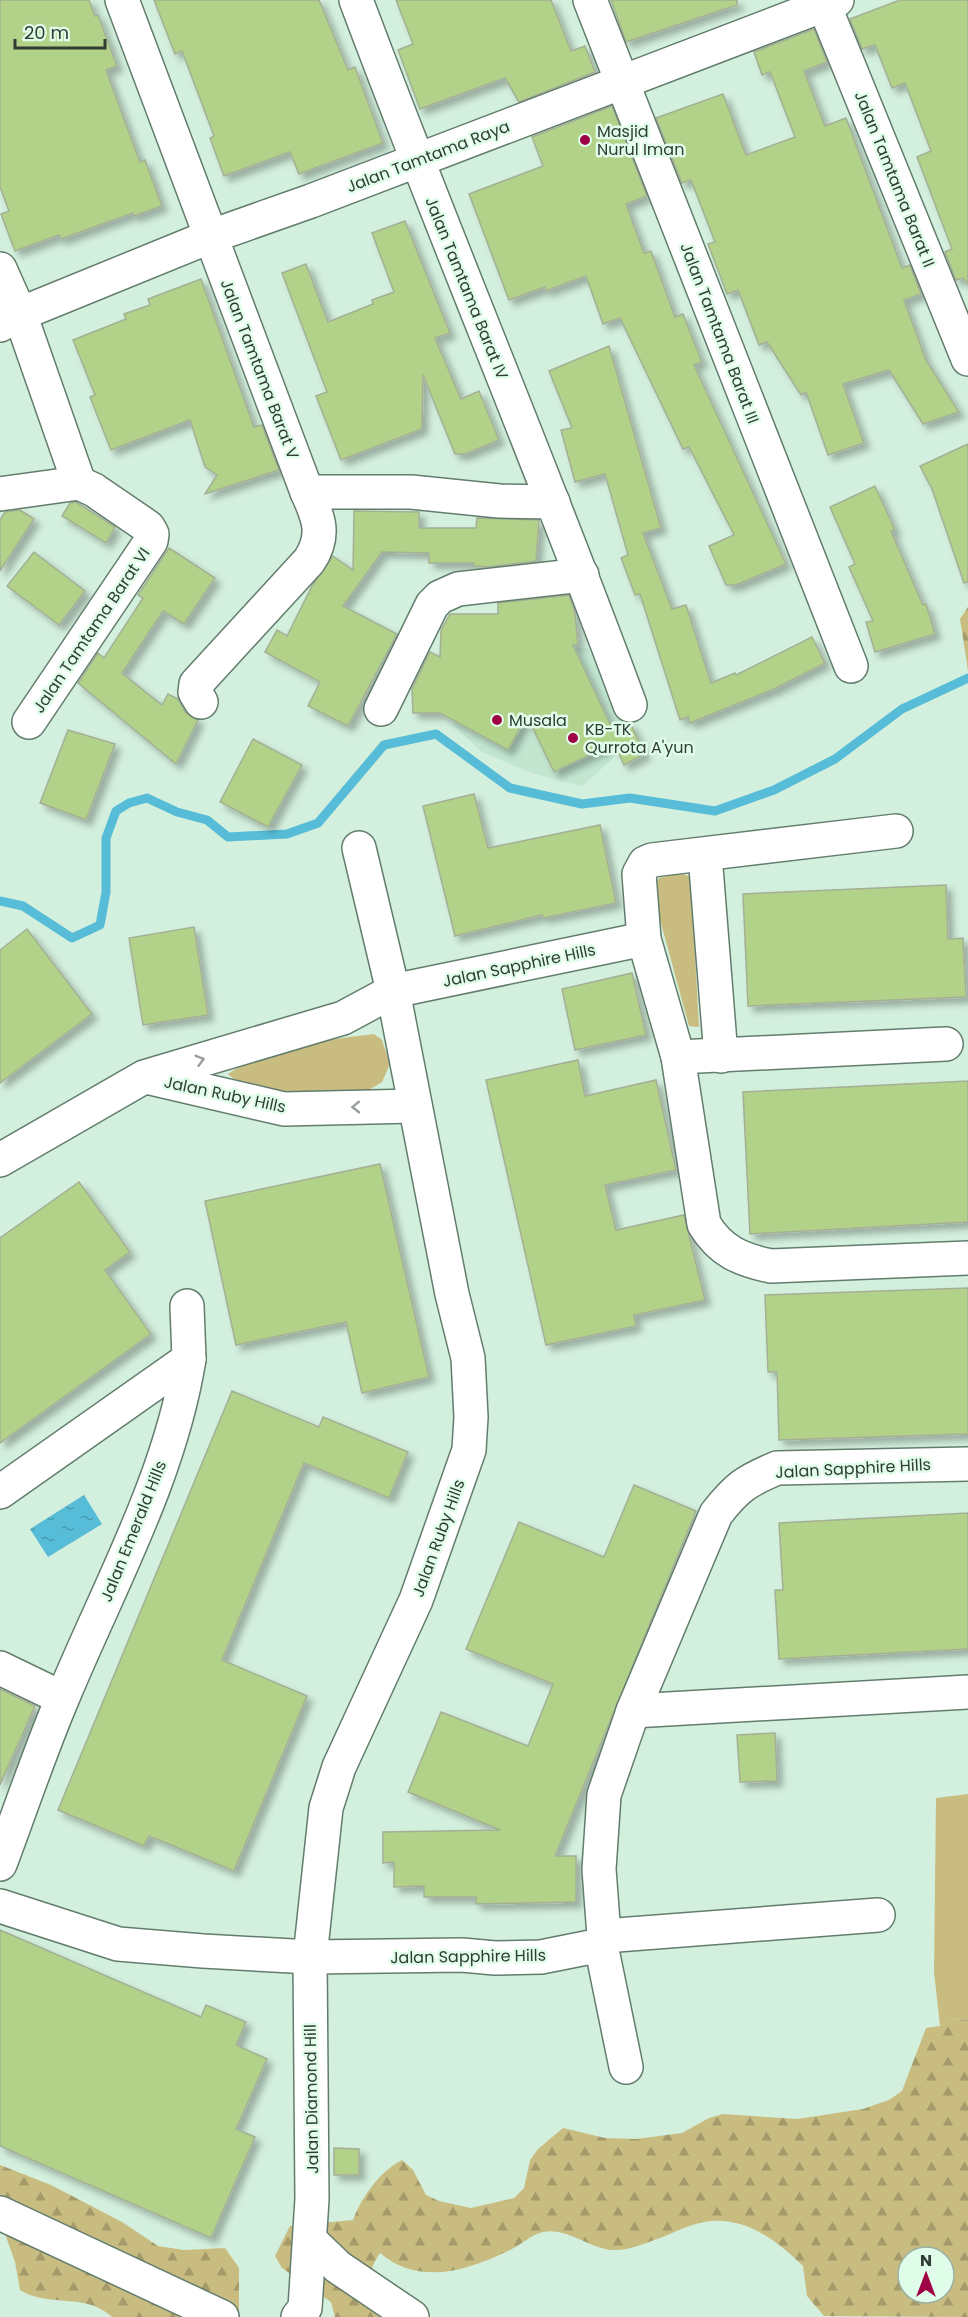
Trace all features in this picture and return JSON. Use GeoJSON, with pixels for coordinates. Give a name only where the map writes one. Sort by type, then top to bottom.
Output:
{"type":"FeatureCollection","features":[{"type":"Feature","properties":{"kind":"street","name":"Jalan Tamtama Barat V"},"geometry":{"type":"LineString","coordinates":[[122,0],[209,237],[307,492],[320,520],[320,540],[316,551],[196,684],[195,692],[201,702]]}},
{"type":"Feature","properties":{"kind":"street","name":"Jalan Tamtama Barat IV"},"geometry":{"type":"LineString","coordinates":[[356,0],[416,161],[582,575],[630,705]]}},
{"type":"Feature","properties":{"kind":"street","name":"Jalan Tamtama Barat III"},"geometry":{"type":"LineString","coordinates":[[590,0],[851,666]]}},
{"type":"Feature","properties":{"kind":"street","name":"Jalan Tamtama Raya"},"geometry":{"type":"LineString","coordinates":[[10,320],[209,237],[416,161],[828,2]]}},
{"type":"Feature","properties":{"kind":"street","name":"Jalan Tamtama Barat II"},"geometry":{"type":"LineString","coordinates":[[828,2],[968,358]]}},
{"type":"Feature","properties":{"kind":"street"},"geometry":{"type":"LineString","coordinates":[[0,269],[10,320],[79,483],[0,494]]}},
{"type":"Feature","properties":{"kind":"street","name":"Jalan Tamtama Barat VI"},"geometry":{"type":"LineString","coordinates":[[29,722],[152,538],[148,527],[94,490],[79,483]]}},
{"type":"Feature","properties":{"kind":"street"},"geometry":{"type":"LineString","coordinates":[[307,492],[411,492],[488,500],[553,502]]}},
{"type":"Feature","properties":{"kind":"street"},"geometry":{"type":"LineString","coordinates":[[381,709],[432,605],[440,597],[458,589],[582,575]]}},
{"type":"Feature","properties":{"kind":"street"},"geometry":{"type":"LineString","coordinates":[[896,831],[652,860],[642,868],[639,874],[644,939],[678,1057],[704,1224],[712,1237],[724,1249],[747,1261],[771,1266],[968,1258]]}},
{"type":"Feature","properties":{"kind":"street","name":"Jalan Ruby Hills"},"geometry":{"type":"LineString","coordinates":[[310,1957],[329,1798],[346,1750],[416,1600],[469,1450],[471,1417],[468,1358],[452,1294],[393,991],[359,848]]}},
{"type":"Feature","properties":{"kind":"street"},"geometry":{"type":"LineString","coordinates":[[705,855],[721,1056]]}},
{"type":"Feature","properties":{"kind":"street","name":"Jalan Sapphire Hills"},"geometry":{"type":"LineString","coordinates":[[393,991],[644,939]]}},
{"type":"Feature","properties":{"kind":"street","name":"Jalan Ruby Hills"},"geometry":{"type":"LineString","coordinates":[[0,1160],[144,1077],[343,1018],[393,991]]}},
{"type":"Feature","properties":{"kind":"street"},"geometry":{"type":"LineString","coordinates":[[678,1057],[946,1044]]}},
{"type":"Feature","properties":{"kind":"street","name":"Jalan Ruby Hills"},"geometry":{"type":"LineString","coordinates":[[144,1077],[284,1109],[415,1106]]}},
{"type":"Feature","properties":{"kind":"street","name":"Jalan Emerald Hills"},"geometry":{"type":"LineString","coordinates":[[0,1864],[62,1698],[128,1551],[164,1456],[184,1387],[189,1359],[187,1306]]}},
{"type":"Feature","properties":{"kind":"street"},"geometry":{"type":"LineString","coordinates":[[0,1492],[189,1359]]}},
{"type":"Feature","properties":{"kind":"street","name":"Jalan Sapphire Hills"},"geometry":{"type":"LineString","coordinates":[[310,1957],[541,1957],[602,1940],[599,1869],[604,1795],[633,1711],[716,1514],[734,1490],[753,1478],[777,1468],[968,1464]]}},
{"type":"Feature","properties":{"kind":"street"},"geometry":{"type":"LineString","coordinates":[[0,1668],[62,1698]]}},
{"type":"Feature","properties":{"kind":"street"},"geometry":{"type":"LineString","coordinates":[[633,1711],[968,1692]]}},
{"type":"Feature","properties":{"kind":"street"},"geometry":{"type":"LineString","coordinates":[[0,1906],[118,1944],[310,1957]]}},
{"type":"Feature","properties":{"kind":"street"},"geometry":{"type":"LineString","coordinates":[[626,2067],[602,1940],[878,1915]]}},
{"type":"Feature","properties":{"kind":"street","name":"Jalan Diamond Hill"},"geometry":{"type":"LineString","coordinates":[[298,2317],[305,2308],[312,2199],[310,1957]]}},
{"type":"Feature","properties":{"kind":"street"},"geometry":{"type":"LineString","coordinates":[[0,2213],[222,2317]]}},
{"type":"Feature","properties":{"kind":"street"},"geometry":{"type":"LineString","coordinates":[[310,2240],[338,2267],[412,2317]]}},
{"type":"Feature","properties":{"kind":"shaded area"},"geometry":{"type":"Polygon","coordinates":[[[577,648],[588,648],[622,722],[606,730],[617,755],[582,786],[531,773],[482,752],[452,724],[492,688],[577,648]]]}},
{"type":"Feature","properties":{"kind":"green space"},"geometry":{"type":"Polygon","coordinates":[[[968,607],[968,670],[960,619],[968,607]]]}},
{"type":"Feature","properties":{"kind":"green space"},"geometry":{"type":"Polygon","coordinates":[[[678,873],[689,876],[691,884],[699,1027],[689,1026],[652,890],[659,878],[678,873]]]}},
{"type":"Feature","properties":{"kind":"green space"},"geometry":{"type":"Polygon","coordinates":[[[374,1034],[382,1040],[390,1064],[382,1082],[364,1093],[305,1100],[248,1091],[228,1074],[244,1064],[279,1051],[317,1042],[374,1034]]]}},
{"type":"Feature","properties":{"kind":"green space"},"geometry":{"type":"Polygon","coordinates":[[[968,1794],[968,2020],[951,2019],[940,2026],[934,1972],[936,1798],[968,1794]]]}},
{"type":"Feature","properties":{"kind":"green space"},"geometry":{"type":"Polygon","coordinates":[[[951,2019],[968,2020],[968,2317],[824,2316],[807,2296],[803,2266],[770,2239],[733,2222],[698,2223],[641,2245],[619,2250],[604,2249],[570,2235],[552,2231],[543,2232],[492,2258],[443,2272],[411,2269],[395,2263],[380,2253],[371,2271],[372,2286],[390,2317],[335,2317],[331,2302],[282,2268],[275,2256],[290,2226],[353,2220],[372,2186],[386,2171],[402,2160],[413,2170],[426,2195],[439,2201],[471,2208],[514,2198],[524,2188],[530,2160],[538,2149],[563,2128],[605,2138],[636,2139],[682,2133],[709,2118],[723,2114],[797,2119],[863,2109],[889,2100],[902,2091],[926,2028],[940,2026],[951,2019]]]}},
{"type":"Feature","properties":{"kind":"green space"},"geometry":{"type":"Polygon","coordinates":[[[0,2165],[51,2185],[122,2222],[158,2246],[184,2250],[225,2248],[239,2268],[239,2317],[112,2317],[102,2309],[91,2305],[43,2298],[20,2290],[15,2262],[4,2231],[0,2229],[0,2165]]]}},
{"type":"Feature","properties":{"kind":"water"},"geometry":{"type":"Polygon","coordinates":[[[84,1495],[102,1524],[48,1557],[30,1529],[84,1495]]]}},
{"type":"Feature","properties":{"kind":"building"},"geometry":{"type":"Polygon","coordinates":[[[0,0],[89,0],[95,16],[98,15],[117,66],[106,70],[140,162],[145,160],[162,206],[134,216],[133,213],[61,239],[59,235],[15,251],[1,214],[9,211],[0,187],[0,0]]]}},
{"type":"Feature","properties":{"kind":"building"},"geometry":{"type":"Polygon","coordinates":[[[154,0],[319,0],[348,70],[355,67],[383,143],[299,174],[290,152],[224,176],[210,138],[214,136],[182,51],[175,54],[154,0]]]}},
{"type":"Feature","properties":{"kind":"building"},"geometry":{"type":"Polygon","coordinates":[[[396,0],[551,0],[571,51],[585,46],[595,72],[519,102],[505,78],[420,109],[398,50],[413,44],[396,0]]]}},
{"type":"Feature","properties":{"kind":"building"},"geometry":{"type":"Polygon","coordinates":[[[611,0],[737,0],[737,5],[626,42],[611,0]]]}},
{"type":"Feature","properties":{"kind":"building"},"geometry":{"type":"Polygon","coordinates":[[[900,0],[968,0],[968,284],[963,278],[956,280],[945,252],[952,249],[917,157],[931,151],[905,83],[892,88],[875,45],[862,49],[850,19],[900,0]]]}},
{"type":"Feature","properties":{"kind":"building"},"geometry":{"type":"Polygon","coordinates":[[[814,29],[827,62],[804,71],[825,126],[846,118],[902,268],[910,265],[921,294],[904,300],[926,360],[959,412],[923,424],[889,370],[843,384],[864,443],[828,455],[806,392],[801,395],[767,342],[759,345],[738,290],[727,294],[708,244],[715,242],[691,180],[682,183],[656,118],[723,94],[746,155],[795,137],[770,72],[762,75],[754,52],[814,29]]]}},
{"type":"Feature","properties":{"kind":"building"},"geometry":{"type":"Polygon","coordinates":[[[612,106],[647,196],[626,204],[644,253],[651,251],[675,317],[683,314],[702,362],[694,365],[786,564],[736,585],[726,585],[709,546],[734,535],[689,447],[683,449],[620,318],[603,324],[586,276],[546,291],[545,287],[509,300],[469,194],[543,166],[532,137],[612,106]]]}},
{"type":"Feature","properties":{"kind":"building"},"geometry":{"type":"Polygon","coordinates":[[[405,221],[450,333],[435,338],[461,399],[479,391],[499,440],[465,454],[455,454],[423,375],[422,429],[341,460],[316,396],[327,392],[282,273],[306,264],[328,322],[373,304],[372,300],[394,292],[372,233],[405,221]]]}},
{"type":"Feature","properties":{"kind":"building"},"geometry":{"type":"Polygon","coordinates":[[[201,279],[254,427],[262,425],[279,470],[205,494],[217,475],[205,467],[190,420],[111,450],[90,397],[95,395],[73,340],[126,319],[124,314],[150,305],[148,299],[201,279]]]}},
{"type":"Feature","properties":{"kind":"building"},"geometry":{"type":"Polygon","coordinates":[[[609,346],[661,528],[643,533],[672,609],[686,605],[711,683],[735,673],[736,675],[812,637],[825,663],[774,689],[690,723],[688,717],[680,720],[640,594],[635,595],[621,558],[628,555],[605,474],[575,482],[561,430],[572,428],[549,371],[609,346]]]}},
{"type":"Feature","properties":{"kind":"building"},"geometry":{"type":"Polygon","coordinates":[[[968,444],[968,582],[964,583],[932,489],[920,466],[968,444]]]}},
{"type":"Feature","properties":{"kind":"building"},"geometry":{"type":"Polygon","coordinates":[[[875,486],[895,530],[891,531],[923,605],[926,604],[935,634],[875,652],[866,622],[873,621],[849,567],[855,564],[830,507],[875,486]]]}},
{"type":"Feature","properties":{"kind":"building"},"geometry":{"type":"Polygon","coordinates":[[[76,502],[115,527],[106,543],[62,516],[70,503],[76,502]]]}},
{"type":"Feature","properties":{"kind":"building"},"geometry":{"type":"Polygon","coordinates":[[[20,510],[34,519],[0,571],[0,520],[5,512],[20,510]]]}},
{"type":"Feature","properties":{"kind":"building"},"geometry":{"type":"Polygon","coordinates":[[[354,511],[419,512],[419,528],[476,528],[477,518],[539,520],[536,561],[488,567],[473,566],[474,563],[429,563],[429,553],[382,552],[343,606],[397,634],[348,726],[308,706],[320,682],[265,652],[277,630],[287,636],[312,586],[333,556],[353,570],[354,511]]]}},
{"type":"Feature","properties":{"kind":"building"},"geometry":{"type":"Polygon","coordinates":[[[169,548],[215,578],[184,624],[163,611],[122,673],[162,705],[168,694],[178,699],[185,712],[198,720],[176,764],[78,683],[98,653],[104,658],[143,598],[138,595],[169,548]]]}},
{"type":"Feature","properties":{"kind":"building"},"geometry":{"type":"Polygon","coordinates":[[[34,552],[85,591],[59,625],[7,586],[34,552]]]}},
{"type":"Feature","properties":{"kind":"building"},"geometry":{"type":"Polygon","coordinates":[[[569,595],[575,613],[578,645],[573,645],[613,730],[630,723],[645,754],[624,765],[614,743],[554,772],[527,716],[508,750],[440,713],[413,713],[412,689],[430,652],[440,657],[441,630],[450,614],[498,614],[498,603],[569,595]]]}},
{"type":"Feature","properties":{"kind":"building"},"geometry":{"type":"Polygon","coordinates":[[[68,730],[115,744],[86,820],[40,803],[68,730]]]}},
{"type":"Feature","properties":{"kind":"building"},"geometry":{"type":"Polygon","coordinates":[[[253,739],[302,765],[268,827],[220,802],[253,739]]]}},
{"type":"Feature","properties":{"kind":"building"},"geometry":{"type":"Polygon","coordinates":[[[474,794],[488,848],[600,825],[616,903],[543,918],[542,915],[455,936],[423,806],[474,794]]]}},
{"type":"Feature","properties":{"kind":"building"},"geometry":{"type":"Polygon","coordinates":[[[946,885],[948,939],[963,938],[966,997],[748,1006],[743,894],[946,885]]]}},
{"type":"Feature","properties":{"kind":"building"},"geometry":{"type":"Polygon","coordinates":[[[194,927],[208,1015],[143,1025],[129,938],[194,927]]]}},
{"type":"Feature","properties":{"kind":"building"},"geometry":{"type":"Polygon","coordinates":[[[27,929],[92,1014],[0,1083],[0,950],[27,929]]]}},
{"type":"Feature","properties":{"kind":"building"},"geometry":{"type":"Polygon","coordinates":[[[632,973],[646,1035],[575,1050],[562,989],[632,973]]]}},
{"type":"Feature","properties":{"kind":"building"},"geometry":{"type":"Polygon","coordinates":[[[578,1060],[585,1096],[656,1080],[676,1170],[605,1185],[616,1230],[684,1215],[705,1300],[634,1315],[636,1326],[546,1345],[486,1080],[578,1060]]]}},
{"type":"Feature","properties":{"kind":"building"},"geometry":{"type":"Polygon","coordinates":[[[968,1081],[968,1222],[750,1234],[743,1092],[968,1081]]]}},
{"type":"Feature","properties":{"kind":"building"},"geometry":{"type":"Polygon","coordinates":[[[380,1164],[429,1377],[362,1393],[346,1322],[236,1345],[205,1201],[380,1164]]]}},
{"type":"Feature","properties":{"kind":"building"},"geometry":{"type":"Polygon","coordinates":[[[79,1182],[130,1252],[105,1270],[151,1334],[0,1443],[0,1238],[79,1182]]]}},
{"type":"Feature","properties":{"kind":"building"},"geometry":{"type":"Polygon","coordinates":[[[968,1288],[968,1434],[779,1440],[777,1372],[768,1372],[765,1295],[968,1288]]]}},
{"type":"Feature","properties":{"kind":"building"},"geometry":{"type":"Polygon","coordinates":[[[232,1391],[319,1427],[323,1417],[408,1452],[389,1498],[304,1463],[222,1660],[307,1696],[234,1871],[149,1836],[144,1846],[58,1810],[232,1391]]]}},
{"type":"Feature","properties":{"kind":"building"},"geometry":{"type":"Polygon","coordinates":[[[634,1485],[696,1511],[555,1856],[576,1856],[576,1902],[476,1904],[476,1897],[424,1897],[424,1886],[394,1887],[394,1862],[383,1863],[383,1832],[500,1830],[408,1792],[441,1712],[528,1746],[553,1684],[466,1649],[519,1522],[604,1557],[634,1485]]]}},
{"type":"Feature","properties":{"kind":"building"},"geometry":{"type":"Polygon","coordinates":[[[968,1513],[968,1649],[779,1659],[775,1590],[783,1590],[779,1523],[968,1513]]]}},
{"type":"Feature","properties":{"kind":"building"},"geometry":{"type":"Polygon","coordinates":[[[0,1689],[35,1706],[0,1785],[0,1689]]]}},
{"type":"Feature","properties":{"kind":"building"},"geometry":{"type":"Polygon","coordinates":[[[775,1733],[777,1781],[740,1782],[737,1735],[775,1733]]]}},
{"type":"Feature","properties":{"kind":"building"},"geometry":{"type":"Polygon","coordinates":[[[0,1930],[201,2017],[206,2005],[246,2022],[236,2045],[267,2059],[236,2129],[255,2137],[211,2238],[0,2146],[0,1930]]]}},
{"type":"Feature","properties":{"kind":"building"},"geometry":{"type":"Polygon","coordinates":[[[334,2148],[359,2149],[359,2175],[334,2175],[334,2148]]]}},
{"type":"Feature","properties":{"kind":"waterway"},"geometry":{"type":"LineString","coordinates":[[0,901],[23,906],[72,938],[100,925],[106,892],[106,838],[116,811],[129,803],[147,798],[177,812],[207,820],[228,837],[287,834],[318,823],[384,745],[436,734],[510,788],[582,804],[630,798],[715,811],[774,790],[835,759],[902,709],[968,678]]}},
{"type":"Feature","properties":{"kind":"place","name":"Masjid Nurul Iman"},"geometry":{"type":"Point","coordinates":[585,140]}},
{"type":"Feature","properties":{"kind":"place","name":"Musala"},"geometry":{"type":"Point","coordinates":[497,720]}},
{"type":"Feature","properties":{"kind":"place","name":"KB-TK Qurrota A'yun"},"geometry":{"type":"Point","coordinates":[573,738]}}]}
